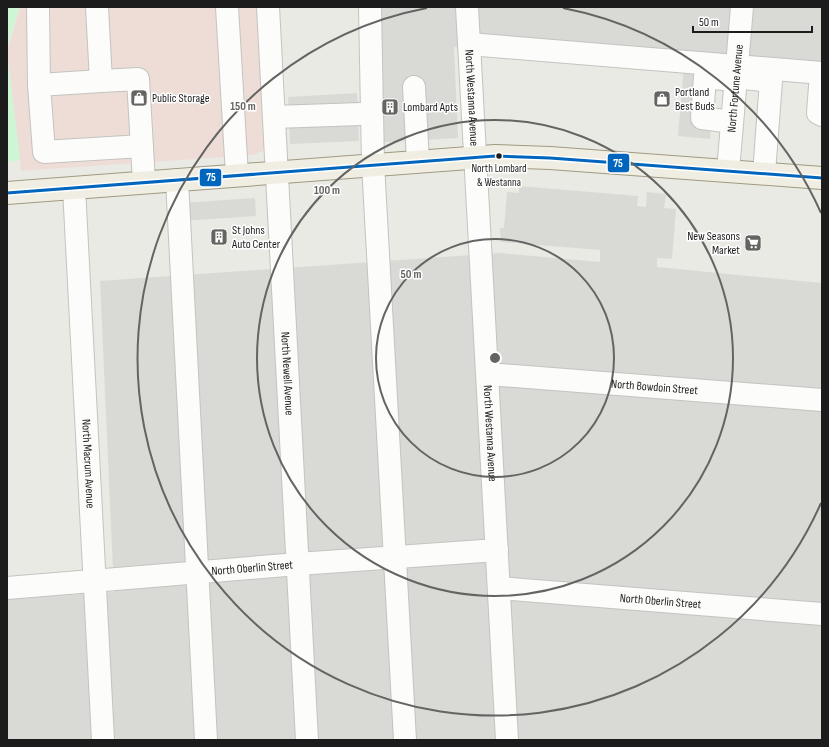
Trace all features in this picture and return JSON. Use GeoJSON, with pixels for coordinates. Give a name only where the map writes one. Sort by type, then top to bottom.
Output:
{"type":"FeatureCollection","features":[{"type":"Feature","properties":{"kind":"main road"},"geometry":{"type":"LineString","coordinates":[[7,193],[475,157],[550,158],[822,178]]}},
{"type":"Feature","properties":{"kind":"street"},"geometry":{"type":"LineString","coordinates":[[38,7],[39,85],[44,152],[142,146]]}},
{"type":"Feature","properties":{"kind":"street"},"geometry":{"type":"LineString","coordinates":[[97,7],[102,81]]}},
{"type":"Feature","properties":{"kind":"street"},"geometry":{"type":"LineString","coordinates":[[227,7],[237,175]]}},
{"type":"Feature","properties":{"kind":"street","name":"North Newell Avenue"},"geometry":{"type":"LineString","coordinates":[[268,7],[307,740]]}},
{"type":"Feature","properties":{"kind":"street"},"geometry":{"type":"LineString","coordinates":[[370,7],[373,164],[405,740]]}},
{"type":"Feature","properties":{"kind":"street","name":"North Westanna Avenue"},"geometry":{"type":"LineString","coordinates":[[467,7],[507,740]]}},
{"type":"Feature","properties":{"kind":"street","name":"North Fortune Avenue"},"geometry":{"type":"LineString","coordinates":[[728,171],[742,7]]}},
{"type":"Feature","properties":{"kind":"street"},"geometry":{"type":"LineString","coordinates":[[469,44],[736,75],[771,81],[764,173]]}},
{"type":"Feature","properties":{"kind":"street"},"geometry":{"type":"LineString","coordinates":[[732,122],[702,118],[705,77],[821,73],[818,113],[822,115]]}},
{"type":"Feature","properties":{"kind":"street"},"geometry":{"type":"LineString","coordinates":[[39,85],[138,79],[144,182]]}},
{"type":"Feature","properties":{"kind":"street"},"geometry":{"type":"LineString","coordinates":[[414,87],[418,161]]}},
{"type":"Feature","properties":{"kind":"street"},"geometry":{"type":"LineString","coordinates":[[274,117],[361,114]]}},
{"type":"Feature","properties":{"kind":"street"},"geometry":{"type":"LineString","coordinates":[[177,180],[206,740]]}},
{"type":"Feature","properties":{"kind":"street","name":"North Macrum Avenue"},"geometry":{"type":"LineString","coordinates":[[74,188],[103,740]]}},
{"type":"Feature","properties":{"kind":"street","name":"North Bowdoin Street"},"geometry":{"type":"LineString","coordinates":[[488,374],[822,400]]}},
{"type":"Feature","properties":{"kind":"street","name":"North Oberlin Street"},"geometry":{"type":"LineString","coordinates":[[7,588],[298,564],[497,550]]}},
{"type":"Feature","properties":{"kind":"street","name":"North Oberlin Street"},"geometry":{"type":"LineString","coordinates":[[499,588],[822,614]]}},
{"type":"Feature","properties":{"kind":"shaded area","name":"Public Storage"},"geometry":{"type":"Polygon","coordinates":[[[20,7],[259,7],[267,144],[263,151],[253,155],[21,171],[7,52],[20,7]]]}},
{"type":"Feature","properties":{"kind":"shaded area"},"geometry":{"type":"Polygon","coordinates":[[[361,7],[822,7],[822,76],[716,68],[710,139],[678,136],[684,66],[454,47],[458,138],[369,143],[361,7]]]}},
{"type":"Feature","properties":{"kind":"shaded area"},"geometry":{"type":"Polygon","coordinates":[[[357,93],[359,141],[290,144],[288,97],[357,93]]]}},
{"type":"Feature","properties":{"kind":"shaded area"},"geometry":{"type":"Polygon","coordinates":[[[519,186],[638,196],[637,206],[646,207],[647,192],[666,194],[664,208],[676,209],[672,259],[657,258],[657,267],[822,283],[822,740],[7,740],[7,599],[114,592],[100,281],[500,253],[600,262],[600,250],[501,242],[500,228],[504,228],[507,192],[519,193],[519,186]]]}},
{"type":"Feature","properties":{"kind":"shaded area"},"geometry":{"type":"Polygon","coordinates":[[[255,198],[256,216],[182,221],[181,203],[255,198]]]}},
{"type":"Feature","properties":{"kind":"green space"},"geometry":{"type":"Polygon","coordinates":[[[7,7],[20,7],[7,47],[7,7]]]}},
{"type":"Feature","properties":{"kind":"green space"},"geometry":{"type":"Polygon","coordinates":[[[7,52],[20,160],[7,162],[7,52]]]}},
{"type":"Feature","properties":{"kind":"transit line","name":"75"},"geometry":{"type":"LineString","coordinates":[[7,193],[495,156],[550,158],[822,178]]}},
{"type":"Feature","properties":{"kind":"place","name":"Public Storage"},"geometry":{"type":"Point","coordinates":[139,98]}},
{"type":"Feature","properties":{"kind":"place","name":"Portland Best Buds"},"geometry":{"type":"Point","coordinates":[662,99]}},
{"type":"Feature","properties":{"kind":"place","name":"Lombard Apts"},"geometry":{"type":"Point","coordinates":[390,107]}},
{"type":"Feature","properties":{"kind":"place","name":"North Lombard & Westanna"},"geometry":{"type":"Point","coordinates":[499,156]}},
{"type":"Feature","properties":{"kind":"place","name":"St Johns Auto Center"},"geometry":{"type":"Point","coordinates":[219,237]}},
{"type":"Feature","properties":{"kind":"place","name":"New Seasons Market"},"geometry":{"type":"Point","coordinates":[753,243]}}]}
